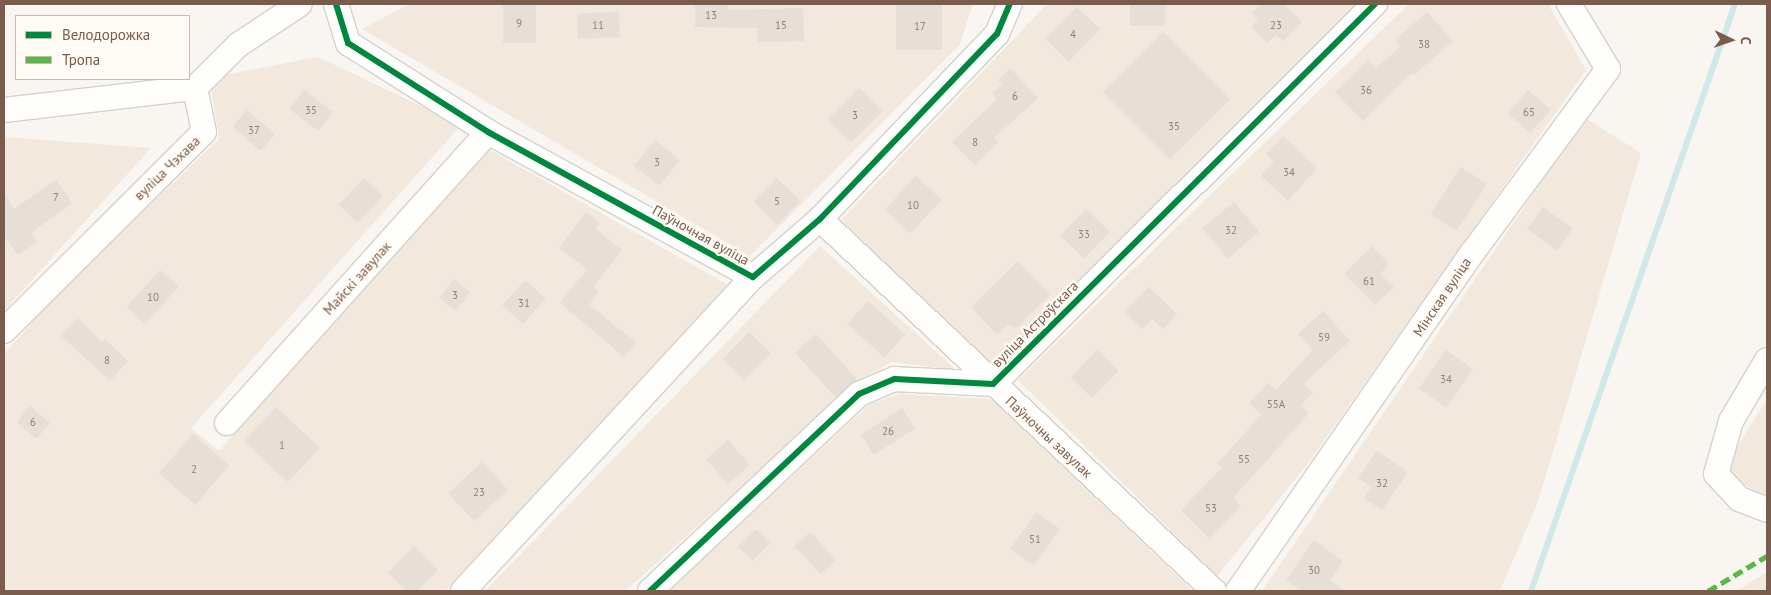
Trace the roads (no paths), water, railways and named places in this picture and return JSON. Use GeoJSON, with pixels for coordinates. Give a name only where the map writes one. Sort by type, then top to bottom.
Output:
{"type":"FeatureCollection","features":[{"type":"Feature","properties":{"kind":"street"},"geometry":{"type":"LineString","coordinates":[[4,110],[195,88],[238,45],[300,4]]}},
{"type":"Feature","properties":{"kind":"street","name":"Паўночная вуліца"},"geometry":{"type":"LineString","coordinates":[[336,4],[348,43],[488,132],[753,277],[820,219],[997,34],[1010,4]]}},
{"type":"Feature","properties":{"kind":"street","name":"вуліца Астроўскага"},"geometry":{"type":"LineString","coordinates":[[650,591],[859,394],[894,379],[993,384],[1375,4]]}},
{"type":"Feature","properties":{"kind":"street","name":"Мінская вуліца"},"geometry":{"type":"LineString","coordinates":[[1238,591],[1473,252],[1608,68],[1569,4]]}},
{"type":"Feature","properties":{"kind":"street","name":"вуліца Чэхава"},"geometry":{"type":"LineString","coordinates":[[4,331],[204,132],[195,88]]}},
{"type":"Feature","properties":{"kind":"street","name":"Майскі завулак"},"geometry":{"type":"LineString","coordinates":[[227,423],[488,132]]}},
{"type":"Feature","properties":{"kind":"street","name":"Паўночны завулак"},"geometry":{"type":"LineString","coordinates":[[820,219],[1214,591]]}},
{"type":"Feature","properties":{"kind":"street"},"geometry":{"type":"LineString","coordinates":[[463,591],[753,277]]}},
{"type":"Feature","properties":{"kind":"street"},"geometry":{"type":"LineString","coordinates":[[1767,360],[1731,421],[1716,474],[1738,500],[1767,510]]}},
{"type":"Feature","properties":{"kind":"waterway"},"geometry":{"type":"LineString","coordinates":[[1531,591],[1735,4]]}}]}
